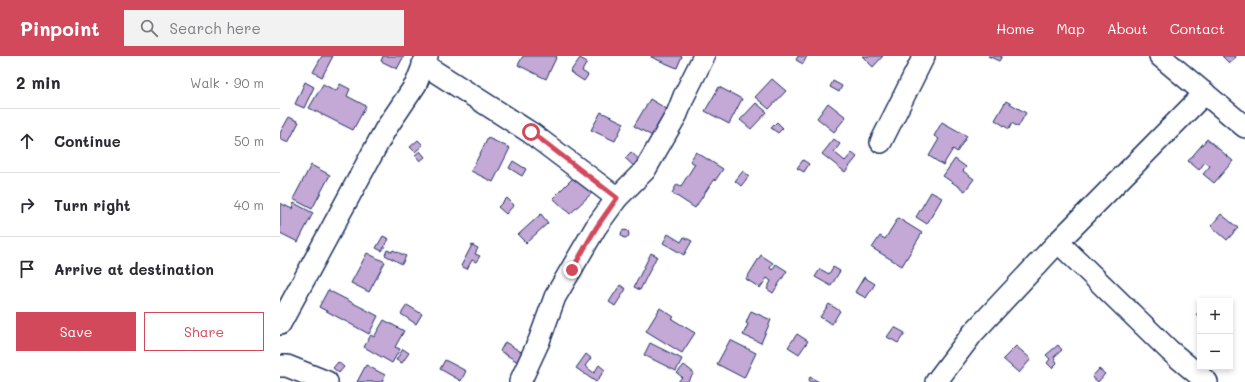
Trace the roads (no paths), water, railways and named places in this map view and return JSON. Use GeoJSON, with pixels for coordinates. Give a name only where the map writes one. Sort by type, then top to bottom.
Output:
{"type":"FeatureCollection","features":[{"type":"Feature","properties":{"kind":"street"},"geometry":{"type":"LineString","coordinates":[[520,382],[539,341],[555,298],[596,228],[617,198],[645,170],[677,114],[684,96],[704,56]]}},
{"type":"Feature","properties":{"kind":"street"},"geometry":{"type":"LineString","coordinates":[[881,142],[924,56]]}},
{"type":"Feature","properties":{"kind":"street"},"geometry":{"type":"LineString","coordinates":[[1160,56],[1245,127]]}},
{"type":"Feature","properties":{"kind":"street"},"geometry":{"type":"LineString","coordinates":[[280,324],[385,130],[416,84],[425,60],[531,132],[617,198]]}},
{"type":"Feature","properties":{"kind":"street"},"geometry":{"type":"LineString","coordinates":[[936,382],[973,333],[1058,242],[1205,93]]}},
{"type":"Feature","properties":{"kind":"street"},"geometry":{"type":"LineString","coordinates":[[1058,242],[1170,351],[1207,382]]}},
{"type":"Feature","properties":{"kind":"street"},"geometry":{"type":"LineString","coordinates":[[280,366],[287,366],[327,382]]}}]}
